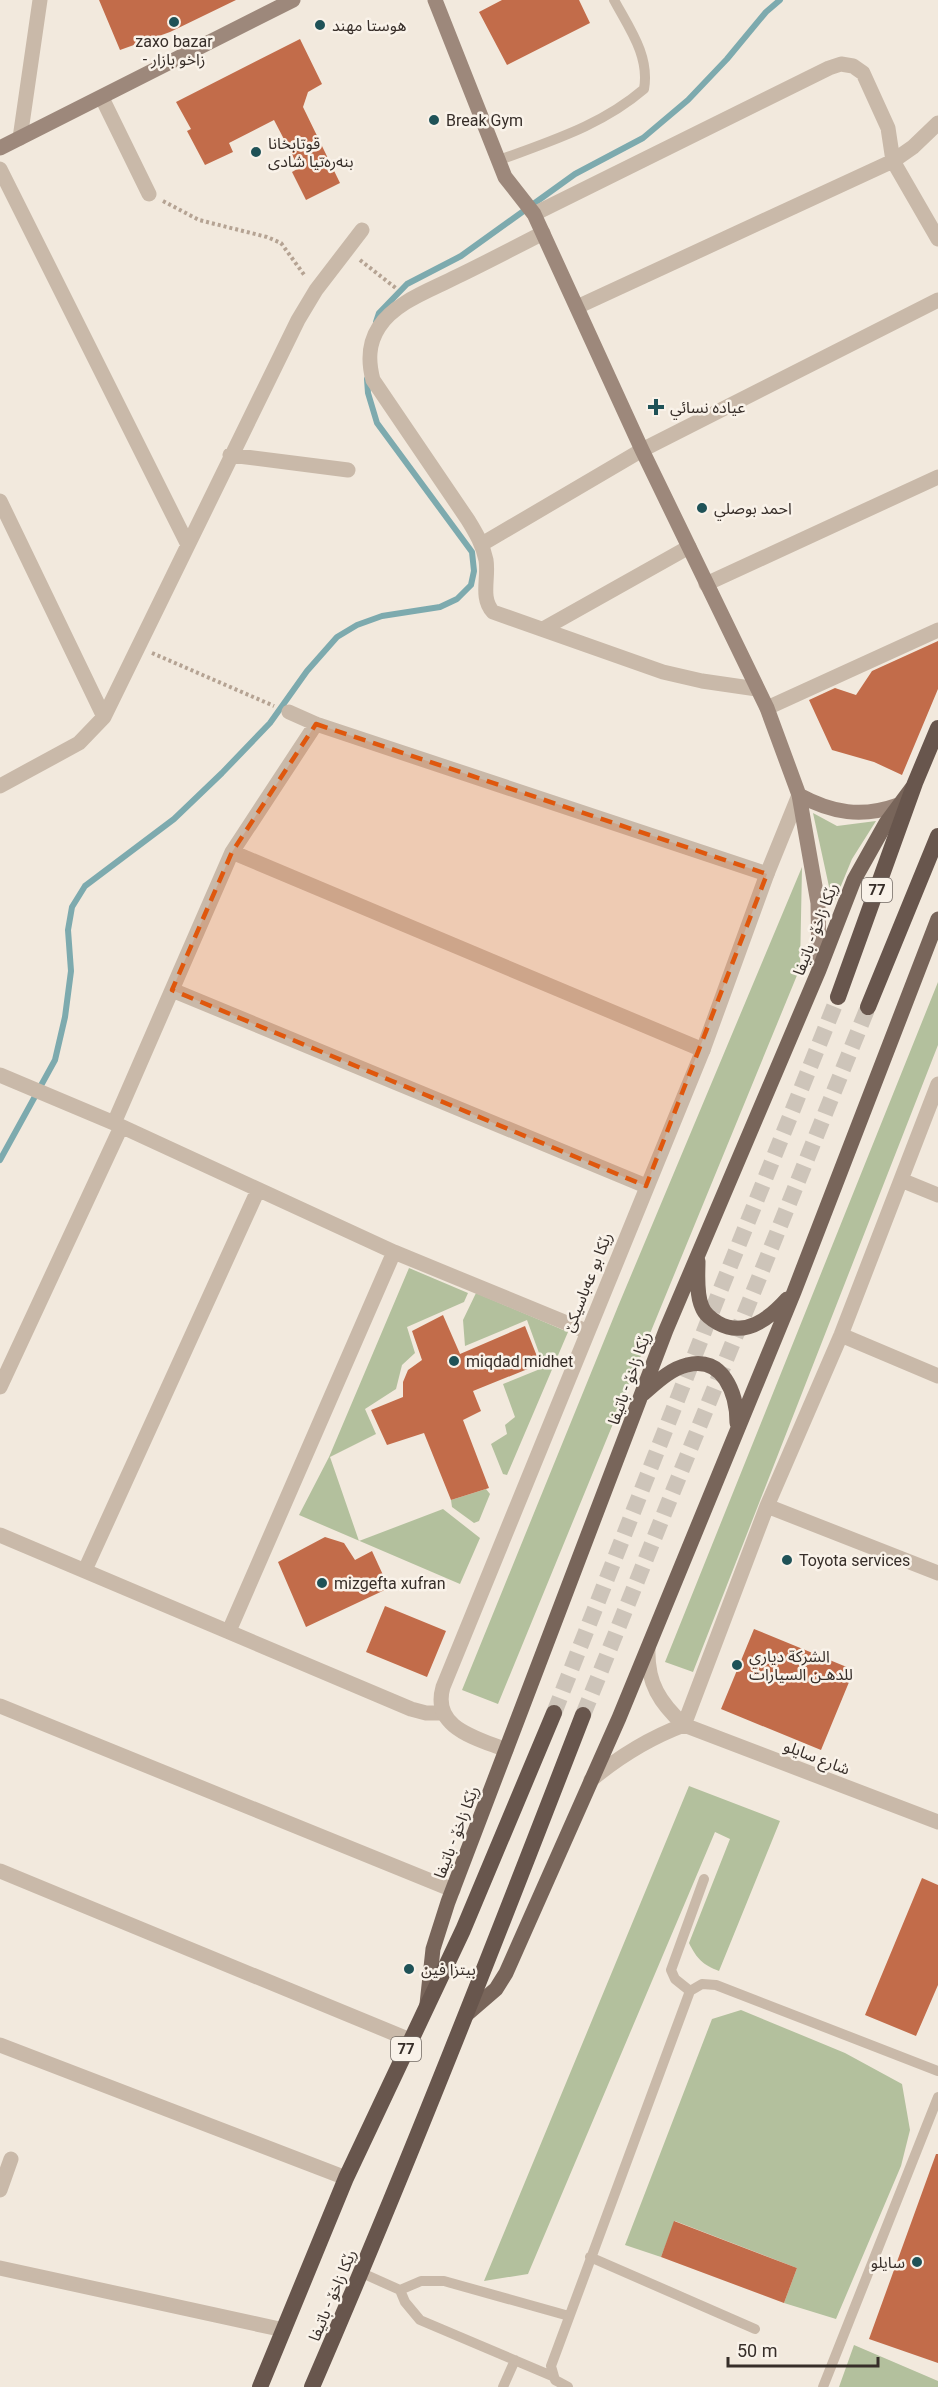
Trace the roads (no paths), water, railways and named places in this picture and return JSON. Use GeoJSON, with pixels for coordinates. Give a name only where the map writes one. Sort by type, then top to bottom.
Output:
{"type":"FeatureCollection","features":[{"type":"Feature","properties":{"kind":"highway","name":"رێکا زاخۆ - باتیفا"},"geometry":{"type":"LineString","coordinates":[[838,997],[915,783],[938,728]]}},
{"type":"Feature","properties":{"kind":"highway","name":"77"},"geometry":{"type":"LineString","coordinates":[[868,1007],[938,836]]}},
{"type":"Feature","properties":{"kind":"highway","name":"رێکا زاخۆ - باتیفا"},"geometry":{"type":"LineString","coordinates":[[260,2387],[346,2178],[486,1878],[554,1713]]}},
{"type":"Feature","properties":{"kind":"highway","name":"رێکا زاخۆ - باتیفا"},"geometry":{"type":"LineString","coordinates":[[312,2387],[362,2273],[467,2014],[583,1715]]}},
{"type":"Feature","properties":{"kind":"main road"},"geometry":{"type":"LineString","coordinates":[[0,148],[293,0]]}},
{"type":"Feature","properties":{"kind":"main road"},"geometry":{"type":"LineString","coordinates":[[435,0],[497,161],[505,177],[534,214],[642,450],[767,708],[799,795],[818,903],[819,970]]}},
{"type":"Feature","properties":{"kind":"main road","name":"رێکا زاخۆ - باتیفا"},"geometry":{"type":"LineString","coordinates":[[426,2006],[433,1949],[453,1890],[666,1330],[819,970],[854,880],[868,852],[915,783]]}},
{"type":"Feature","properties":{"kind":"main road"},"geometry":{"type":"LineString","coordinates":[[799,795],[826,808],[844,813],[880,811],[898,805]]}},
{"type":"Feature","properties":{"kind":"main road"},"geometry":{"type":"LineString","coordinates":[[467,2014],[496,1989],[506,1973],[648,1649],[794,1292],[938,919]]}},
{"type":"Feature","properties":{"kind":"main road"},"geometry":{"type":"LineString","coordinates":[[698,1255],[699,1300],[706,1316],[726,1327],[750,1328],[764,1320],[794,1292]]}},
{"type":"Feature","properties":{"kind":"main road"},"geometry":{"type":"LineString","coordinates":[[642,1394],[663,1377],[685,1365],[710,1366],[728,1381],[737,1406],[736,1432]]}},
{"type":"Feature","properties":{"kind":"street"},"geometry":{"type":"LineString","coordinates":[[20,138],[40,0]]}},
{"type":"Feature","properties":{"kind":"street"},"geometry":{"type":"LineString","coordinates":[[534,214],[818,73],[841,64],[853,66],[863,73],[870,84],[888,128],[893,161],[938,239]]}},
{"type":"Feature","properties":{"kind":"street"},"geometry":{"type":"LineString","coordinates":[[102,98],[149,194]]}},
{"type":"Feature","properties":{"kind":"street"},"geometry":{"type":"LineString","coordinates":[[577,307],[893,161],[913,147],[938,123]]}},
{"type":"Feature","properties":{"kind":"street"},"geometry":{"type":"LineString","coordinates":[[0,169],[188,545]]}},
{"type":"Feature","properties":{"kind":"street"},"geometry":{"type":"LineString","coordinates":[[0,786],[80,743],[104,717],[230,455],[298,320],[316,290],[362,230]]}},
{"type":"Feature","properties":{"kind":"street"},"geometry":{"type":"LineString","coordinates":[[543,233],[411,300],[390,314],[378,327],[371,344],[369,362],[373,380],[482,544],[486,561],[485,598],[488,606],[500,615],[663,672],[702,681],[757,689]]}},
{"type":"Feature","properties":{"kind":"street"},"geometry":{"type":"LineString","coordinates":[[482,544],[642,450],[938,300]]}},
{"type":"Feature","properties":{"kind":"street"},"geometry":{"type":"LineString","coordinates":[[230,455],[348,470]]}},
{"type":"Feature","properties":{"kind":"street"},"geometry":{"type":"LineString","coordinates":[[706,584],[938,477]]}},
{"type":"Feature","properties":{"kind":"street"},"geometry":{"type":"LineString","coordinates":[[0,501],[104,717]]}},
{"type":"Feature","properties":{"kind":"street"},"geometry":{"type":"LineString","coordinates":[[543,629],[689,547]]}},
{"type":"Feature","properties":{"kind":"street"},"geometry":{"type":"LineString","coordinates":[[767,708],[938,630]]}},
{"type":"Feature","properties":{"kind":"street"},"geometry":{"type":"LineString","coordinates":[[289,712],[316,724],[767,874]]}},
{"type":"Feature","properties":{"kind":"street"},"geometry":{"type":"LineString","coordinates":[[0,1388],[118,1125],[172,990],[232,852],[316,724]]}},
{"type":"Feature","properties":{"kind":"street","name":"رێكا بو عه‌باسيكێ"},"geometry":{"type":"LineString","coordinates":[[443,1713],[440,1696],[443,1687],[586,1331],[703,1050],[767,874],[799,795]]}},
{"type":"Feature","properties":{"kind":"street"},"geometry":{"type":"LineString","coordinates":[[232,852],[703,1050]]}},
{"type":"Feature","properties":{"kind":"street"},"geometry":{"type":"LineString","coordinates":[[172,990],[646,1186]]}},
{"type":"Feature","properties":{"kind":"street"},"geometry":{"type":"LineString","coordinates":[[4,1077],[118,1125],[394,1252],[586,1331]]}},
{"type":"Feature","properties":{"kind":"street"},"geometry":{"type":"LineString","coordinates":[[591,1780],[644,1742],[684,1725],[767,1506],[841,1335],[938,1084]]}},
{"type":"Feature","properties":{"kind":"street"},"geometry":{"type":"LineString","coordinates":[[901,1180],[938,1195]]}},
{"type":"Feature","properties":{"kind":"street"},"geometry":{"type":"LineString","coordinates":[[85,1570],[258,1190]]}},
{"type":"Feature","properties":{"kind":"street"},"geometry":{"type":"LineString","coordinates":[[229,1631],[394,1252]]}},
{"type":"Feature","properties":{"kind":"street"},"geometry":{"type":"LineString","coordinates":[[841,1335],[938,1376]]}},
{"type":"Feature","properties":{"kind":"street"},"geometry":{"type":"LineString","coordinates":[[767,1506],[938,1573]]}},
{"type":"Feature","properties":{"kind":"street"},"geometry":{"type":"LineString","coordinates":[[0,1535],[411,1709],[426,1713],[443,1713],[454,1727],[506,1750]]}},
{"type":"Feature","properties":{"kind":"street","name":"شارع سايلو"},"geometry":{"type":"LineString","coordinates":[[648,1649],[649,1677],[654,1690],[662,1703],[684,1725],[938,1822]]}},
{"type":"Feature","properties":{"kind":"street"},"geometry":{"type":"LineString","coordinates":[[0,1706],[453,1890]]}},
{"type":"Feature","properties":{"kind":"street"},"geometry":{"type":"LineString","coordinates":[[0,1871],[410,2040]]}},
{"type":"Feature","properties":{"kind":"street"},"geometry":{"type":"LineString","coordinates":[[0,2045],[346,2178]]}},
{"type":"Feature","properties":{"kind":"street"},"geometry":{"type":"LineString","coordinates":[[0,2190],[11,2159]]}},
{"type":"Feature","properties":{"kind":"street"},"geometry":{"type":"LineString","coordinates":[[0,2268],[284,2330]]}},
{"type":"Feature","properties":{"kind":"lane"},"geometry":{"type":"LineString","coordinates":[[497,161],[583,129],[602,119],[644,89],[647,73],[641,52],[614,0]]}},
{"type":"Feature","properties":{"kind":"lane"},"geometry":{"type":"LineString","coordinates":[[690,1991],[675,1979],[671,1970],[704,1880]]}},
{"type":"Feature","properties":{"kind":"lane"},"geometry":{"type":"LineString","coordinates":[[552,2376],[551,2366],[590,2257],[690,1991],[702,1984],[716,1985],[938,2071]]}},
{"type":"Feature","properties":{"kind":"lane"},"geometry":{"type":"LineString","coordinates":[[823,2387],[938,2097]]}},
{"type":"Feature","properties":{"kind":"lane"},"geometry":{"type":"LineString","coordinates":[[590,2257],[755,2329]]}},
{"type":"Feature","properties":{"kind":"lane"},"geometry":{"type":"LineString","coordinates":[[362,2273],[400,2289],[421,2282],[444,2281],[569,2316]]}},
{"type":"Feature","properties":{"kind":"lane"},"geometry":{"type":"LineString","coordinates":[[400,2289],[405,2302],[420,2320],[552,2376],[568,2387]]}},
{"type":"Feature","properties":{"kind":"lane"},"geometry":{"type":"LineString","coordinates":[[503,2387],[514,2360]]}},
{"type":"Feature","properties":{"kind":"waterway"},"geometry":{"type":"LineString","coordinates":[[376,322],[379,313],[407,284],[461,256],[575,174],[643,138],[688,100],[727,59],[766,12],[780,0]]}},
{"type":"Feature","properties":{"kind":"waterway"},"geometry":{"type":"LineString","coordinates":[[0,1160],[55,1060],[65,1017],[71,971],[68,930],[72,907],[85,886],[174,819],[222,773],[270,723],[307,671],[337,637],[357,625],[382,616],[440,607],[457,599],[471,585],[474,571],[472,552],[377,423],[368,393],[367,379]]}},
{"type":"Feature","properties":{"kind":"tunnel"},"geometry":{"type":"LineString","coordinates":[[554,1713],[838,997]]}},
{"type":"Feature","properties":{"kind":"tunnel"},"geometry":{"type":"LineString","coordinates":[[583,1715],[868,1007]]}},
{"type":"Feature","properties":{"kind":"place","name":"zaxo bazar - زاخو بازار"},"geometry":{"type":"Point","coordinates":[174,22]}},
{"type":"Feature","properties":{"kind":"place","name":"هوستا مهند"},"geometry":{"type":"Point","coordinates":[320,25]}},
{"type":"Feature","properties":{"kind":"place","name":"Break Gym"},"geometry":{"type":"Point","coordinates":[434,120]}},
{"type":"Feature","properties":{"kind":"place","name":"قوتابخانا بنەرەتیا شادی"},"geometry":{"type":"Point","coordinates":[256,152]}},
{"type":"Feature","properties":{"kind":"place","name":"عياده نسائي"},"geometry":{"type":"Point","coordinates":[656,407]}},
{"type":"Feature","properties":{"kind":"place","name":"احمد بوصلي"},"geometry":{"type":"Point","coordinates":[702,508]}},
{"type":"Feature","properties":{"kind":"place","name":"miqdad midhet"},"geometry":{"type":"Point","coordinates":[454,1361]}},
{"type":"Feature","properties":{"kind":"place","name":"Toyota services"},"geometry":{"type":"Point","coordinates":[787,1560]}},
{"type":"Feature","properties":{"kind":"place","name":"mizgefta xufran"},"geometry":{"type":"Point","coordinates":[322,1583]}},
{"type":"Feature","properties":{"kind":"place","name":"الشركة دياري للدهـن السيارات"},"geometry":{"type":"Point","coordinates":[737,1665]}},
{"type":"Feature","properties":{"kind":"place","name":"بيتزا فين"},"geometry":{"type":"Point","coordinates":[409,1969]}},
{"type":"Feature","properties":{"kind":"place","name":"سايلو"},"geometry":{"type":"Point","coordinates":[917,2262]}}]}
